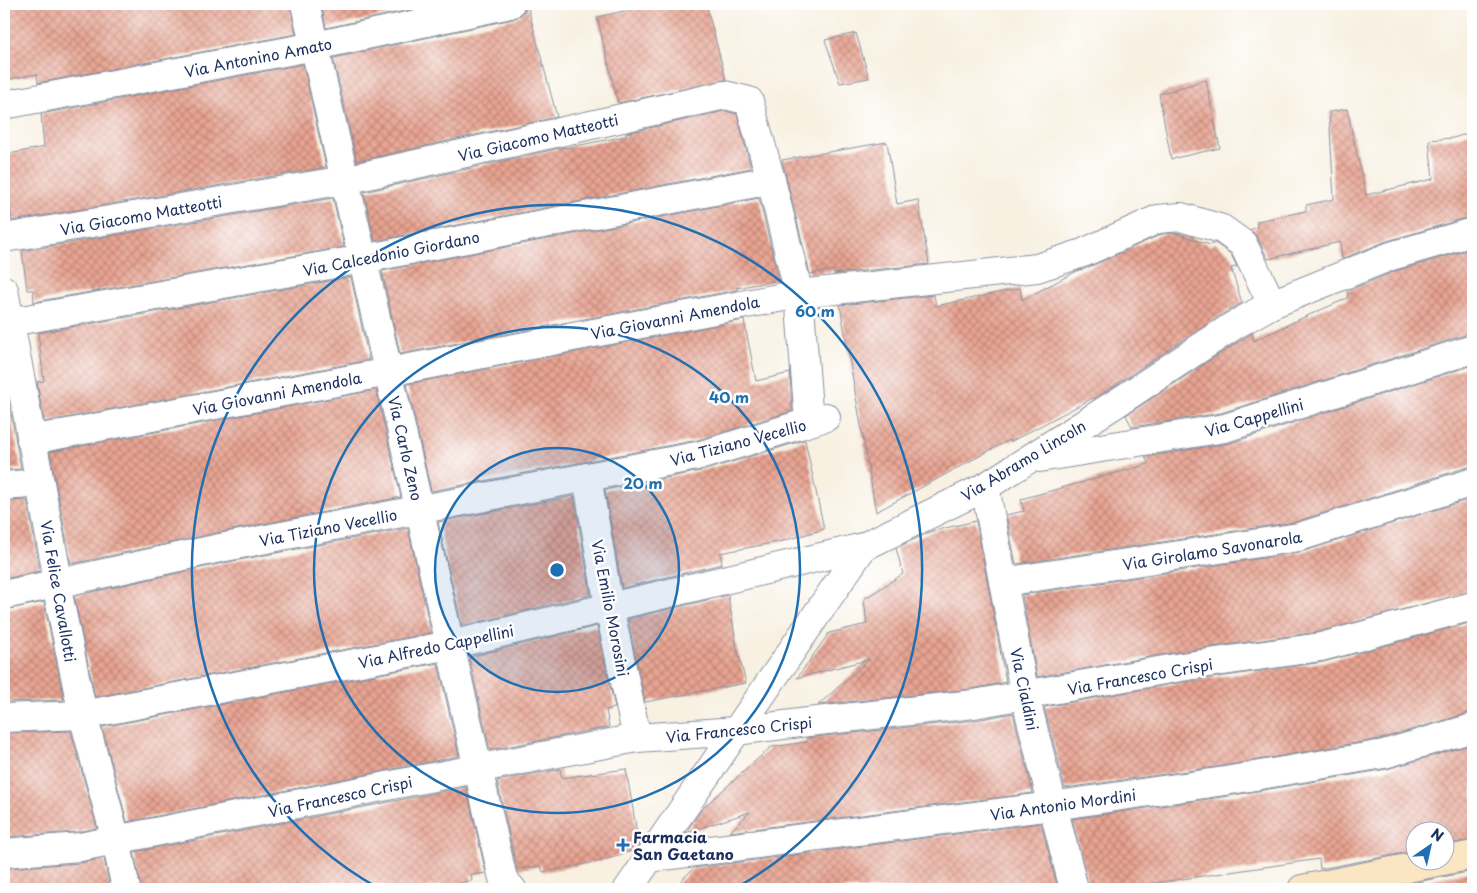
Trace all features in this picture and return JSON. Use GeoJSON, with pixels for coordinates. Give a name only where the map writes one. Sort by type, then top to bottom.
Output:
{"type":"FeatureCollection","features":[{"type":"Feature","properties":{"kind":"street","name":"Via Carlo Zeno"},"geometry":{"type":"LineString","coordinates":[[305,4],[502,879],[512,889]]}},
{"type":"Feature","properties":{"kind":"street","name":"Via Antonino Amato"},"geometry":{"type":"LineString","coordinates":[[4,105],[315,46],[510,4]]}},
{"type":"Feature","properties":{"kind":"street","name":"Via Giacomo Matteotti"},"geometry":{"type":"LineString","coordinates":[[4,238],[345,180],[725,95],[749,101],[799,294],[818,420]]}},
{"type":"Feature","properties":{"kind":"street","name":"Via Calcedonio Giordano"},"geometry":{"type":"LineString","coordinates":[[10,322],[363,259],[770,180]]}},
{"type":"Feature","properties":{"kind":"street","name":"Via Giovanni Amendola"},"geometry":{"type":"LineString","coordinates":[[31,440],[799,294],[1037,268],[1083,253],[1158,219],[1180,217],[1222,229],[1243,244],[1272,304]]}},
{"type":"Feature","properties":{"kind":"street","name":"Via Abramo Lincoln"},"geometry":{"type":"LineString","coordinates":[[628,889],[864,547],[985,487],[1233,326],[1272,304],[1391,256],[1473,232]]}},
{"type":"Feature","properties":{"kind":"street","name":"Via Felice Cavallotti"},"geometry":{"type":"LineString","coordinates":[[4,290],[10,322],[10,357],[40,483],[56,569],[56,584],[82,715],[116,840],[126,889]]}},
{"type":"Feature","properties":{"kind":"street","name":"Via Cappellini"},"geometry":{"type":"LineString","coordinates":[[1028,459],[1225,428],[1473,349]]}},
{"type":"Feature","properties":{"kind":"street","name":"Via Tiziano Vecellio"},"geometry":{"type":"LineString","coordinates":[[4,596],[220,548],[702,455],[818,420]]}},
{"type":"Feature","properties":{"kind":"street","name":"Via Emilio Morosini"},"geometry":{"type":"LineString","coordinates":[[587,477],[609,607],[637,738]]}},
{"type":"Feature","properties":{"kind":"street","name":"Via Girolamo Savonarola"},"geometry":{"type":"LineString","coordinates":[[1003,582],[1299,537],[1473,482]]}},
{"type":"Feature","properties":{"kind":"street"},"geometry":{"type":"LineString","coordinates":[[4,486],[40,483]]}},
{"type":"Feature","properties":{"kind":"street","name":"Via Cialdini"},"geometry":{"type":"LineString","coordinates":[[985,487],[1025,696],[1074,889]]}},
{"type":"Feature","properties":{"kind":"street","name":"Via Alfredo Cappellini"},"geometry":{"type":"LineString","coordinates":[[4,718],[82,715],[450,645],[864,547]]}},
{"type":"Feature","properties":{"kind":"street","name":"Via Francesco Crispi"},"geometry":{"type":"LineString","coordinates":[[4,854],[80,847],[637,738],[736,731],[974,704],[1181,667],[1322,648],[1473,606]]}},
{"type":"Feature","properties":{"kind":"street","name":"Via Antonio Mordini"},"geometry":{"type":"LineString","coordinates":[[648,858],[1052,806],[1225,781],[1384,754],[1473,728]]}},
{"type":"Feature","properties":{"kind":"street"},"geometry":{"type":"LineString","coordinates":[[1302,889],[1473,855]]}},
{"type":"Feature","properties":{"kind":"building"},"geometry":{"type":"Polygon","coordinates":[[[4,4],[290,4],[296,34],[38,83],[37,74],[4,80],[4,4]]]}},
{"type":"Feature","properties":{"kind":"building"},"geometry":{"type":"Polygon","coordinates":[[[321,4],[437,4],[326,28],[321,4]]]}},
{"type":"Feature","properties":{"kind":"building"},"geometry":{"type":"Polygon","coordinates":[[[525,4],[527,4],[557,117],[357,161],[333,58],[513,19],[521,15],[525,9],[525,4]]]}},
{"type":"Feature","properties":{"kind":"building"},"geometry":{"type":"Polygon","coordinates":[[[656,4],[706,4],[726,80],[618,103],[597,17],[656,4]]]}},
{"type":"Feature","properties":{"kind":"building"},"geometry":{"type":"Polygon","coordinates":[[[856,33],[869,78],[840,83],[825,40],[856,33]]]}},
{"type":"Feature","properties":{"kind":"building"},"geometry":{"type":"Polygon","coordinates":[[[303,64],[326,167],[12,221],[4,173],[4,155],[44,147],[41,114],[303,64]]]}},
{"type":"Feature","properties":{"kind":"building"},"geometry":{"type":"Polygon","coordinates":[[[1206,80],[1220,148],[1171,159],[1159,94],[1206,80]]]}},
{"type":"Feature","properties":{"kind":"building"},"geometry":{"type":"Polygon","coordinates":[[[1347,109],[1366,195],[1433,179],[1429,140],[1453,138],[1473,132],[1473,217],[1387,241],[1342,259],[1340,242],[1268,259],[1257,237],[1250,230],[1257,227],[1257,221],[1306,211],[1306,205],[1334,199],[1329,112],[1347,109]]]}},
{"type":"Feature","properties":{"kind":"building"},"geometry":{"type":"Polygon","coordinates":[[[725,111],[737,114],[751,168],[375,241],[364,192],[565,147],[626,136],[626,133],[725,111]]]}},
{"type":"Feature","properties":{"kind":"building"},"geometry":{"type":"Polygon","coordinates":[[[887,142],[897,204],[918,200],[929,264],[834,274],[833,270],[810,274],[782,160],[887,142]]]}},
{"type":"Feature","properties":{"kind":"building"},"geometry":{"type":"Polygon","coordinates":[[[333,198],[344,247],[34,302],[33,290],[27,290],[22,251],[333,198]]]}},
{"type":"Feature","properties":{"kind":"building"},"geometry":{"type":"Polygon","coordinates":[[[759,198],[779,280],[736,288],[737,290],[400,354],[382,271],[759,198]]]}},
{"type":"Feature","properties":{"kind":"building"},"geometry":{"type":"Polygon","coordinates":[[[1176,233],[1210,245],[1215,243],[1231,254],[1237,267],[1231,268],[1242,303],[1094,399],[1010,442],[1009,440],[876,512],[840,305],[934,295],[936,306],[1020,288],[1022,300],[1077,271],[1162,234],[1176,233]]]}},
{"type":"Feature","properties":{"kind":"building"},"geometry":{"type":"Polygon","coordinates":[[[1473,248],[1473,334],[1221,413],[1132,427],[1126,415],[1252,333],[1254,341],[1348,298],[1347,291],[1396,271],[1473,248]]]}},
{"type":"Feature","properties":{"kind":"building"},"geometry":{"type":"Polygon","coordinates":[[[351,277],[369,360],[44,422],[37,382],[44,381],[38,333],[351,277]]]}},
{"type":"Feature","properties":{"kind":"building"},"geometry":{"type":"Polygon","coordinates":[[[744,320],[756,381],[790,373],[792,411],[698,440],[431,491],[407,384],[744,320]]]}},
{"type":"Feature","properties":{"kind":"building"},"geometry":{"type":"Polygon","coordinates":[[[1473,365],[1473,467],[1295,522],[1016,564],[1006,515],[1024,511],[1021,499],[1149,464],[1145,457],[1230,443],[1473,365]]]}},
{"type":"Feature","properties":{"kind":"building"},"geometry":{"type":"Polygon","coordinates":[[[4,387],[6,387],[21,469],[4,470],[4,387]]]}},
{"type":"Feature","properties":{"kind":"building"},"geometry":{"type":"Polygon","coordinates":[[[376,390],[401,497],[71,564],[50,452],[376,390]]]}},
{"type":"Feature","properties":{"kind":"building"},"geometry":{"type":"Polygon","coordinates":[[[805,440],[824,529],[783,541],[720,553],[722,564],[622,588],[605,490],[705,470],[805,440]]]}},
{"type":"Feature","properties":{"kind":"building"},"geometry":{"type":"Polygon","coordinates":[[[574,496],[591,595],[462,626],[438,522],[574,496]]]}},
{"type":"Feature","properties":{"kind":"building"},"geometry":{"type":"Polygon","coordinates":[[[1473,498],[1473,591],[1318,632],[1178,652],[1037,677],[1022,595],[1301,552],[1473,498]]]}},
{"type":"Feature","properties":{"kind":"building"},"geometry":{"type":"Polygon","coordinates":[[[27,500],[40,571],[4,579],[4,501],[27,500]]]}},
{"type":"Feature","properties":{"kind":"building"},"geometry":{"type":"Polygon","coordinates":[[[976,521],[1006,682],[972,689],[818,705],[870,659],[797,678],[829,633],[867,624],[864,599],[903,574],[896,548],[932,531],[976,521]]]}},
{"type":"Feature","properties":{"kind":"building"},"geometry":{"type":"Polygon","coordinates":[[[408,528],[431,633],[95,697],[74,596],[223,563],[408,528]]]}},
{"type":"Feature","properties":{"kind":"building"},"geometry":{"type":"Polygon","coordinates":[[[728,595],[737,648],[746,683],[645,702],[628,619],[728,595]]]}},
{"type":"Feature","properties":{"kind":"building"},"geometry":{"type":"Polygon","coordinates":[[[44,602],[64,700],[4,702],[4,610],[44,602]]]}},
{"type":"Feature","properties":{"kind":"building"},"geometry":{"type":"Polygon","coordinates":[[[1473,622],[1473,713],[1380,739],[1223,766],[1065,788],[1044,707],[1183,682],[1323,662],[1473,622]]]}},
{"type":"Feature","properties":{"kind":"building"},"geometry":{"type":"Polygon","coordinates":[[[597,626],[615,708],[606,710],[609,727],[490,750],[469,657],[597,626]]]}},
{"type":"Feature","properties":{"kind":"building"},"geometry":{"type":"Polygon","coordinates":[[[438,663],[459,756],[127,822],[102,727],[438,663]]]}},
{"type":"Feature","properties":{"kind":"building"},"geometry":{"type":"Polygon","coordinates":[[[1013,713],[1033,793],[730,832],[750,812],[685,833],[703,808],[771,747],[807,742],[806,738],[976,720],[1013,713]]]}},
{"type":"Feature","properties":{"kind":"building"},"geometry":{"type":"Polygon","coordinates":[[[71,731],[97,828],[78,832],[4,837],[4,733],[71,731]]]}},
{"type":"Feature","properties":{"kind":"building"},"geometry":{"type":"Polygon","coordinates":[[[1473,744],[1473,840],[1454,843],[1454,820],[1404,820],[1404,853],[1320,869],[1319,859],[1141,885],[1089,889],[1072,819],[1228,796],[1387,769],[1473,744]]]}},
{"type":"Feature","properties":{"kind":"building"},"geometry":{"type":"Polygon","coordinates":[[[560,769],[562,778],[626,769],[639,845],[635,850],[601,861],[543,872],[541,866],[517,869],[497,781],[560,769]]]}},
{"type":"Feature","properties":{"kind":"building"},"geometry":{"type":"Polygon","coordinates":[[[466,787],[486,873],[471,875],[472,881],[421,889],[141,889],[134,852],[466,787]]]}},
{"type":"Feature","properties":{"kind":"building"},"geometry":{"type":"Polygon","coordinates":[[[1041,823],[1058,889],[672,889],[694,868],[1041,823]]]}},
{"type":"Feature","properties":{"kind":"building"},"geometry":{"type":"Polygon","coordinates":[[[104,858],[110,889],[4,889],[4,868],[81,863],[104,858]]]}},
{"type":"Feature","properties":{"kind":"building"},"geometry":{"type":"Polygon","coordinates":[[[1473,871],[1473,889],[1381,889],[1473,871]]]}},
{"type":"Feature","properties":{"kind":"place","name":"Farmacia San Gaetano"},"geometry":{"type":"Point","coordinates":[623,845]}}]}
